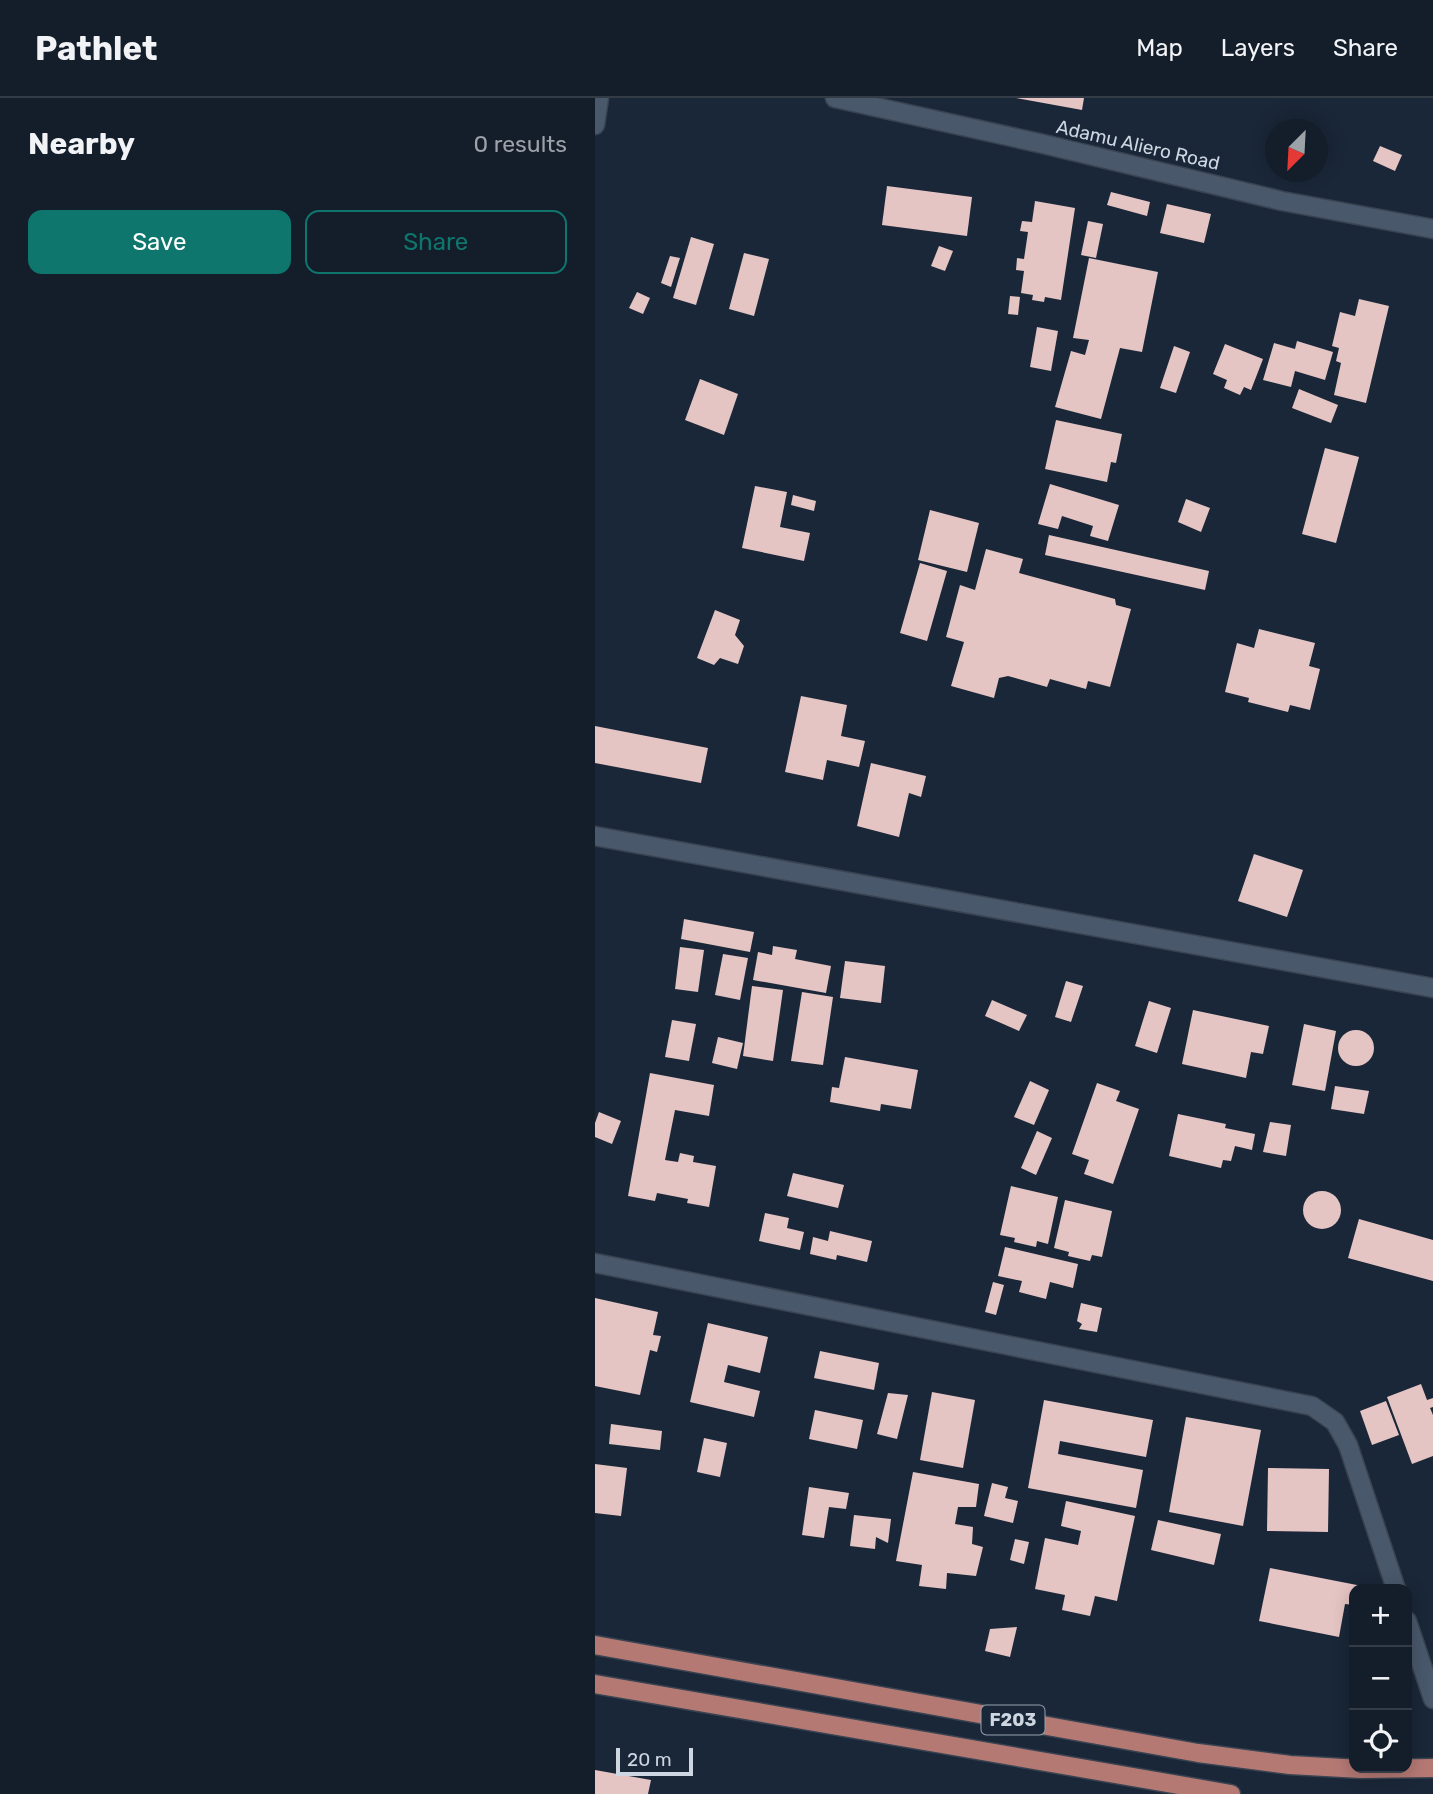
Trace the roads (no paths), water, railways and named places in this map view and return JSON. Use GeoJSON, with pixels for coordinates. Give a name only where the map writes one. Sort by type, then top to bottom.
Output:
{"type":"FeatureCollection","features":[{"type":"Feature","properties":{"kind":"main road","name":"F203"},"geometry":{"type":"LineString","coordinates":[[595,1645],[1198,1753],[1290,1765],[1361,1769],[1433,1768]]}},
{"type":"Feature","properties":{"kind":"main road","name":"F203"},"geometry":{"type":"LineString","coordinates":[[595,1684],[1231,1794]]}},
{"type":"Feature","properties":{"kind":"street"},"geometry":{"type":"LineString","coordinates":[[595,125],[599,98]]}},
{"type":"Feature","properties":{"kind":"street","name":"Adamu Aliero Road"},"geometry":{"type":"LineString","coordinates":[[835,98],[1282,201],[1433,229]]}},
{"type":"Feature","properties":{"kind":"street"},"geometry":{"type":"LineString","coordinates":[[595,836],[1433,988]]}},
{"type":"Feature","properties":{"kind":"street"},"geometry":{"type":"LineString","coordinates":[[595,1264],[1312,1406],[1335,1422],[1348,1445],[1394,1584]]}},
{"type":"Feature","properties":{"kind":"street"},"geometry":{"type":"LineString","coordinates":[[1412,1636],[1433,1699]]}}]}
